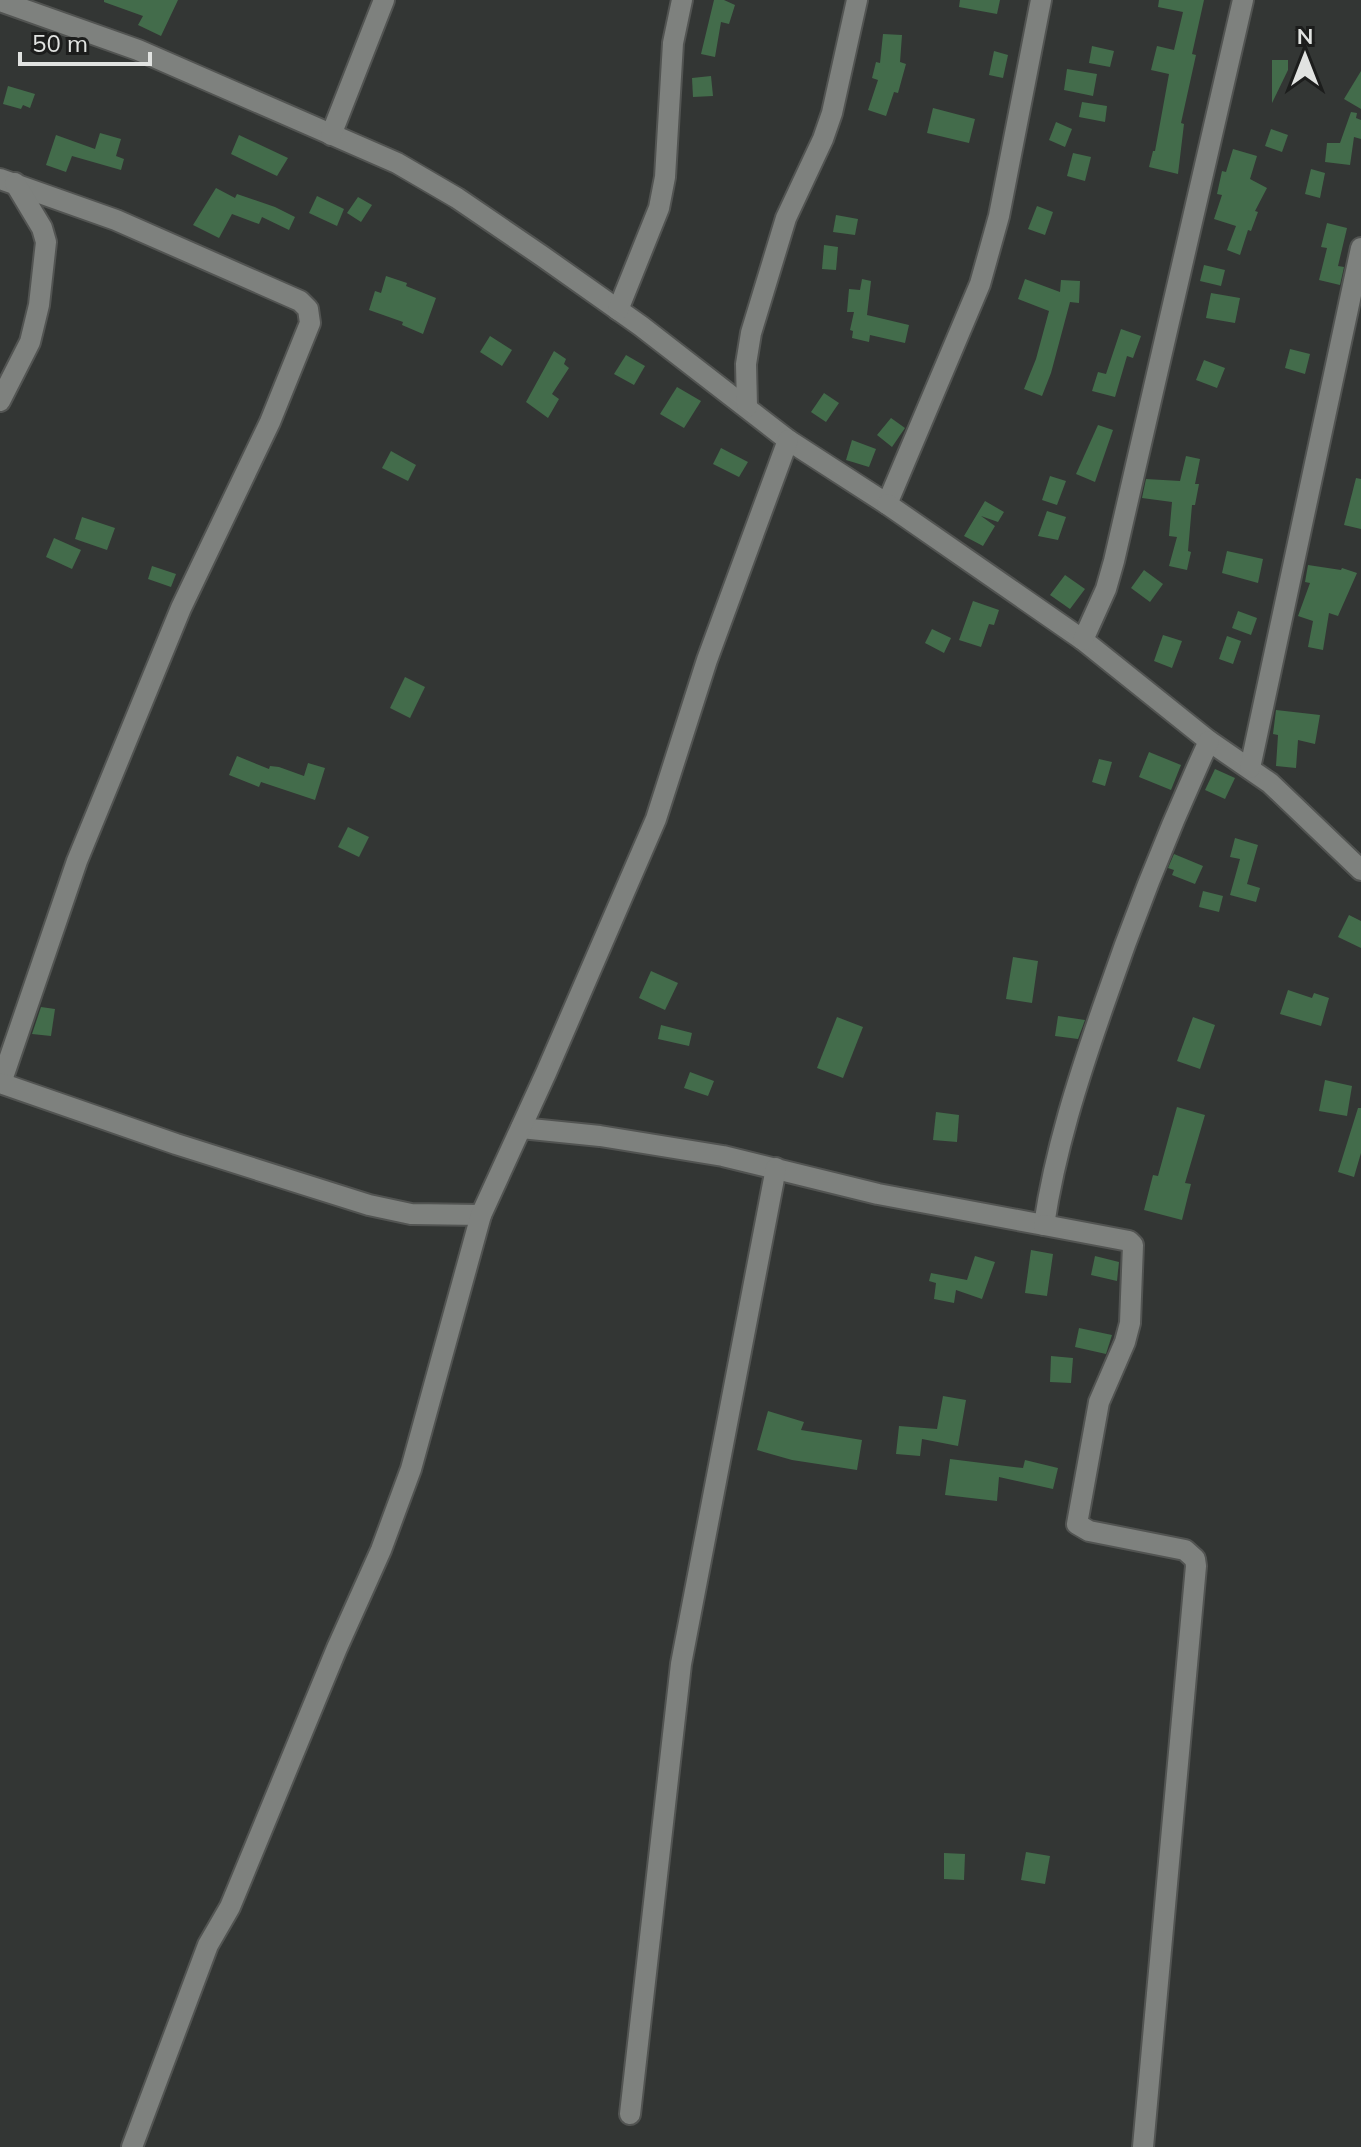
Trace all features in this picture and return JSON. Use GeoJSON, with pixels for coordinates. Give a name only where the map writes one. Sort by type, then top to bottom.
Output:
{"type":"FeatureCollection","features":[{"type":"Feature","properties":{"kind":"street"},"geometry":{"type":"LineString","coordinates":[[331,135],[384,0]]}},
{"type":"Feature","properties":{"kind":"street"},"geometry":{"type":"LineString","coordinates":[[618,310],[659,208],[665,177],[673,43],[682,0]]}},
{"type":"Feature","properties":{"kind":"street"},"geometry":{"type":"LineString","coordinates":[[747,407],[746,364],[751,333],[786,218],[832,113],[857,0]]}},
{"type":"Feature","properties":{"kind":"street"},"geometry":{"type":"LineString","coordinates":[[887,504],[980,284],[999,216],[1041,0]]}},
{"type":"Feature","properties":{"kind":"street"},"geometry":{"type":"LineString","coordinates":[[1083,640],[1106,589],[1114,561],[1243,0]]}},
{"type":"Feature","properties":{"kind":"street"},"geometry":{"type":"LineString","coordinates":[[0,1],[138,50],[425,178],[618,310],[788,440],[887,504],[1083,640],[1209,741],[1250,768],[1297,806],[1361,870]]}},
{"type":"Feature","properties":{"kind":"street"},"geometry":{"type":"LineString","coordinates":[[0,401],[30,342],[39,305],[46,242],[42,228],[7,181]]}},
{"type":"Feature","properties":{"kind":"street"},"geometry":{"type":"LineString","coordinates":[[7,181],[116,220],[300,301],[308,309],[310,323],[270,422],[181,608],[77,861],[0,1083],[176,1144],[369,1205],[411,1214],[481,1215]]}},
{"type":"Feature","properties":{"kind":"street"},"geometry":{"type":"LineString","coordinates":[[1250,768],[1361,248]]}},
{"type":"Feature","properties":{"kind":"street"},"geometry":{"type":"LineString","coordinates":[[132,2147],[208,1945],[230,1907],[381,1550],[411,1469],[481,1215],[656,819],[707,660],[788,440]]}},
{"type":"Feature","properties":{"kind":"street"},"geometry":{"type":"LineString","coordinates":[[1044,1225],[1060,1139],[1095,1030],[1133,919],[1209,741]]}},
{"type":"Feature","properties":{"kind":"street"},"geometry":{"type":"LineString","coordinates":[[521,1128],[615,1138],[776,1168],[878,1194],[1129,1241],[1133,1245],[1130,1323],[1099,1402],[1077,1524],[1089,1531],[1185,1550],[1195,1559],[1196,1566],[1143,2147]]}},
{"type":"Feature","properties":{"kind":"street"},"geometry":{"type":"LineString","coordinates":[[630,2114],[681,1664],[776,1168]]}},
{"type":"Feature","properties":{"kind":"building"},"geometry":{"type":"Polygon","coordinates":[[[104,0],[178,0],[161,36],[138,25],[143,16],[104,0]]]}},
{"type":"Feature","properties":{"kind":"building"},"geometry":{"type":"Polygon","coordinates":[[[714,0],[735,5],[729,24],[721,22],[715,57],[701,54],[714,0]]]}},
{"type":"Feature","properties":{"kind":"building"},"geometry":{"type":"Polygon","coordinates":[[[960,0],[1000,0],[997,14],[959,7],[960,0]]]}},
{"type":"Feature","properties":{"kind":"building"},"geometry":{"type":"Polygon","coordinates":[[[1159,0],[1204,0],[1181,123],[1184,124],[1178,174],[1149,167],[1155,151],[1169,74],[1151,70],[1157,46],[1174,50],[1183,12],[1158,7],[1159,0]]]}},
{"type":"Feature","properties":{"kind":"building"},"geometry":{"type":"Polygon","coordinates":[[[883,34],[902,35],[900,62],[906,64],[898,93],[894,92],[886,116],[868,110],[878,80],[872,78],[876,62],[880,63],[883,34]]]}},
{"type":"Feature","properties":{"kind":"building"},"geometry":{"type":"Polygon","coordinates":[[[1092,46],[1114,51],[1110,67],[1089,63],[1092,46]]]}},
{"type":"Feature","properties":{"kind":"building"},"geometry":{"type":"Polygon","coordinates":[[[994,51],[1008,55],[1003,78],[989,75],[994,51]]]}},
{"type":"Feature","properties":{"kind":"building"},"geometry":{"type":"Polygon","coordinates":[[[1272,60],[1288,60],[1288,70],[1272,103],[1272,60]]]}},
{"type":"Feature","properties":{"kind":"building"},"geometry":{"type":"Polygon","coordinates":[[[1067,69],[1097,74],[1093,96],[1064,90],[1067,69]]]}},
{"type":"Feature","properties":{"kind":"building"},"geometry":{"type":"Polygon","coordinates":[[[1361,71],[1361,109],[1344,99],[1361,71]]]}},
{"type":"Feature","properties":{"kind":"building"},"geometry":{"type":"Polygon","coordinates":[[[711,76],[713,96],[693,97],[692,78],[711,76]]]}},
{"type":"Feature","properties":{"kind":"building"},"geometry":{"type":"Polygon","coordinates":[[[8,86],[35,94],[30,108],[3,104],[8,86]]]}},
{"type":"Feature","properties":{"kind":"building"},"geometry":{"type":"Polygon","coordinates":[[[1082,102],[1107,106],[1105,122],[1079,117],[1082,102]]]}},
{"type":"Feature","properties":{"kind":"building"},"geometry":{"type":"Polygon","coordinates":[[[933,108],[975,119],[969,143],[927,133],[933,108]]]}},
{"type":"Feature","properties":{"kind":"building"},"geometry":{"type":"Polygon","coordinates":[[[1351,112],[1357,113],[1356,118],[1361,120],[1361,139],[1354,137],[1350,165],[1325,162],[1327,143],[1340,143],[1351,112]]]}},
{"type":"Feature","properties":{"kind":"building"},"geometry":{"type":"Polygon","coordinates":[[[1056,122],[1072,129],[1065,147],[1049,140],[1056,122]]]}},
{"type":"Feature","properties":{"kind":"building"},"geometry":{"type":"Polygon","coordinates":[[[1271,129],[1288,135],[1282,152],[1265,146],[1271,129]]]}},
{"type":"Feature","properties":{"kind":"building"},"geometry":{"type":"Polygon","coordinates":[[[100,133],[121,139],[116,156],[124,159],[121,170],[72,156],[66,172],[46,165],[56,135],[95,149],[100,133]]]}},
{"type":"Feature","properties":{"kind":"building"},"geometry":{"type":"Polygon","coordinates":[[[239,135],[288,158],[277,176],[231,154],[239,135]]]}},
{"type":"Feature","properties":{"kind":"building"},"geometry":{"type":"Polygon","coordinates":[[[1233,149],[1257,156],[1250,179],[1267,188],[1255,211],[1258,212],[1240,255],[1227,250],[1236,226],[1214,219],[1222,195],[1217,194],[1222,171],[1226,172],[1233,149]]]}},
{"type":"Feature","properties":{"kind":"building"},"geometry":{"type":"Polygon","coordinates":[[[1073,153],[1091,157],[1085,181],[1067,176],[1073,153]]]}},
{"type":"Feature","properties":{"kind":"building"},"geometry":{"type":"Polygon","coordinates":[[[1311,169],[1325,173],[1320,198],[1305,194],[1311,169]]]}},
{"type":"Feature","properties":{"kind":"building"},"geometry":{"type":"Polygon","coordinates":[[[216,188],[235,198],[237,194],[295,217],[289,230],[262,217],[259,224],[232,214],[219,238],[193,225],[216,188]]]}},
{"type":"Feature","properties":{"kind":"building"},"geometry":{"type":"Polygon","coordinates":[[[317,196],[344,209],[337,226],[309,213],[317,196]]]}},
{"type":"Feature","properties":{"kind":"building"},"geometry":{"type":"Polygon","coordinates":[[[358,197],[372,205],[361,222],[347,213],[358,197]]]}},
{"type":"Feature","properties":{"kind":"building"},"geometry":{"type":"Polygon","coordinates":[[[1037,206],[1053,212],[1045,235],[1028,229],[1037,206]]]}},
{"type":"Feature","properties":{"kind":"building"},"geometry":{"type":"Polygon","coordinates":[[[836,215],[858,219],[855,235],[833,232],[836,215]]]}},
{"type":"Feature","properties":{"kind":"building"},"geometry":{"type":"Polygon","coordinates":[[[1327,223],[1347,228],[1338,266],[1344,267],[1340,285],[1319,280],[1327,248],[1321,247],[1327,223]]]}},
{"type":"Feature","properties":{"kind":"building"},"geometry":{"type":"Polygon","coordinates":[[[824,245],[838,247],[836,270],[822,269],[824,245]]]}},
{"type":"Feature","properties":{"kind":"building"},"geometry":{"type":"Polygon","coordinates":[[[1204,265],[1225,270],[1221,286],[1200,281],[1204,265]]]}},
{"type":"Feature","properties":{"kind":"building"},"geometry":{"type":"Polygon","coordinates":[[[386,276],[436,298],[423,334],[402,325],[403,322],[369,310],[375,291],[381,293],[386,276]]]}},
{"type":"Feature","properties":{"kind":"building"},"geometry":{"type":"Polygon","coordinates":[[[862,279],[871,281],[867,315],[909,325],[905,343],[870,335],[869,342],[852,338],[853,331],[850,330],[854,312],[847,312],[849,289],[860,290],[862,279]]]}},
{"type":"Feature","properties":{"kind":"building"},"geometry":{"type":"Polygon","coordinates":[[[1025,279],[1060,292],[1061,280],[1080,281],[1079,303],[1070,302],[1042,396],[1024,389],[1049,311],[1018,299],[1025,279]]]}},
{"type":"Feature","properties":{"kind":"building"},"geometry":{"type":"Polygon","coordinates":[[[1211,293],[1240,298],[1235,323],[1206,318],[1211,293]]]}},
{"type":"Feature","properties":{"kind":"building"},"geometry":{"type":"Polygon","coordinates":[[[1121,329],[1141,336],[1133,358],[1127,356],[1115,397],[1092,391],[1098,372],[1106,374],[1121,329]]]}},
{"type":"Feature","properties":{"kind":"building"},"geometry":{"type":"Polygon","coordinates":[[[490,336],[512,350],[502,366],[480,352],[490,336]]]}},
{"type":"Feature","properties":{"kind":"building"},"geometry":{"type":"Polygon","coordinates":[[[1290,349],[1310,354],[1305,374],[1285,368],[1290,349]]]}},
{"type":"Feature","properties":{"kind":"building"},"geometry":{"type":"Polygon","coordinates":[[[554,351],[566,359],[564,364],[569,368],[552,394],[559,399],[548,418],[526,402],[554,351]]]}},
{"type":"Feature","properties":{"kind":"building"},"geometry":{"type":"Polygon","coordinates":[[[626,355],[645,366],[634,385],[614,374],[626,355]]]}},
{"type":"Feature","properties":{"kind":"building"},"geometry":{"type":"Polygon","coordinates":[[[1204,360],[1225,368],[1217,388],[1196,380],[1204,360]]]}},
{"type":"Feature","properties":{"kind":"building"},"geometry":{"type":"Polygon","coordinates":[[[677,387],[701,401],[684,428],[660,414],[677,387]]]}},
{"type":"Feature","properties":{"kind":"building"},"geometry":{"type":"Polygon","coordinates":[[[824,393],[839,403],[826,422],[811,412],[824,393]]]}},
{"type":"Feature","properties":{"kind":"building"},"geometry":{"type":"Polygon","coordinates":[[[891,418],[905,428],[892,447],[877,435],[891,418]]]}},
{"type":"Feature","properties":{"kind":"building"},"geometry":{"type":"Polygon","coordinates":[[[1098,425],[1113,430],[1095,482],[1076,474],[1098,425]]]}},
{"type":"Feature","properties":{"kind":"building"},"geometry":{"type":"Polygon","coordinates":[[[852,440],[876,449],[869,467],[846,460],[852,440]]]}},
{"type":"Feature","properties":{"kind":"building"},"geometry":{"type":"Polygon","coordinates":[[[721,448],[748,462],[739,477],[713,464],[721,448]]]}},
{"type":"Feature","properties":{"kind":"building"},"geometry":{"type":"Polygon","coordinates":[[[391,451],[416,465],[408,481],[382,468],[391,451]]]}},
{"type":"Feature","properties":{"kind":"building"},"geometry":{"type":"Polygon","coordinates":[[[1186,456],[1200,459],[1195,484],[1199,484],[1195,505],[1192,505],[1188,551],[1191,552],[1187,570],[1169,566],[1177,537],[1169,536],[1172,502],[1142,498],[1146,479],[1180,481],[1186,456]]]}},
{"type":"Feature","properties":{"kind":"building"},"geometry":{"type":"Polygon","coordinates":[[[1050,476],[1066,481],[1057,505],[1042,500],[1050,476]]]}},
{"type":"Feature","properties":{"kind":"building"},"geometry":{"type":"Polygon","coordinates":[[[1356,478],[1361,479],[1361,529],[1344,525],[1356,478]]]}},
{"type":"Feature","properties":{"kind":"building"},"geometry":{"type":"Polygon","coordinates":[[[985,501],[1004,512],[998,522],[981,516],[995,526],[983,546],[964,536],[985,501]]]}},
{"type":"Feature","properties":{"kind":"building"},"geometry":{"type":"Polygon","coordinates":[[[1047,511],[1066,517],[1058,540],[1038,536],[1047,511]]]}},
{"type":"Feature","properties":{"kind":"building"},"geometry":{"type":"Polygon","coordinates":[[[82,517],[115,528],[107,550],[75,539],[82,517]]]}},
{"type":"Feature","properties":{"kind":"building"},"geometry":{"type":"Polygon","coordinates":[[[54,538],[81,550],[72,569],[46,557],[54,538]]]}},
{"type":"Feature","properties":{"kind":"building"},"geometry":{"type":"Polygon","coordinates":[[[1227,551],[1263,559],[1258,583],[1222,573],[1227,551]]]}},
{"type":"Feature","properties":{"kind":"building"},"geometry":{"type":"Polygon","coordinates":[[[1308,565],[1342,568],[1357,573],[1338,616],[1329,613],[1323,650],[1308,647],[1313,621],[1298,616],[1310,583],[1305,582],[1308,565]]]}},
{"type":"Feature","properties":{"kind":"building"},"geometry":{"type":"Polygon","coordinates":[[[152,566],[176,574],[171,587],[148,579],[152,566]]]}},
{"type":"Feature","properties":{"kind":"building"},"geometry":{"type":"Polygon","coordinates":[[[1144,570],[1163,584],[1150,602],[1131,588],[1144,570]]]}},
{"type":"Feature","properties":{"kind":"building"},"geometry":{"type":"Polygon","coordinates":[[[1065,575],[1085,589],[1070,609],[1050,595],[1065,575]]]}},
{"type":"Feature","properties":{"kind":"building"},"geometry":{"type":"Polygon","coordinates":[[[973,601],[999,610],[994,625],[989,624],[981,647],[959,640],[973,601]]]}},
{"type":"Feature","properties":{"kind":"building"},"geometry":{"type":"Polygon","coordinates":[[[1238,611],[1257,618],[1251,635],[1232,628],[1238,611]]]}},
{"type":"Feature","properties":{"kind":"building"},"geometry":{"type":"Polygon","coordinates":[[[932,629],[951,638],[944,653],[925,643],[932,629]]]}},
{"type":"Feature","properties":{"kind":"building"},"geometry":{"type":"Polygon","coordinates":[[[1163,635],[1182,641],[1172,668],[1154,661],[1163,635]]]}},
{"type":"Feature","properties":{"kind":"building"},"geometry":{"type":"Polygon","coordinates":[[[1227,636],[1241,641],[1233,664],[1219,659],[1227,636]]]}},
{"type":"Feature","properties":{"kind":"building"},"geometry":{"type":"Polygon","coordinates":[[[405,677],[425,687],[410,718],[390,708],[405,677]]]}},
{"type":"Feature","properties":{"kind":"building"},"geometry":{"type":"Polygon","coordinates":[[[1276,710],[1320,715],[1315,744],[1298,740],[1296,768],[1276,766],[1278,735],[1273,734],[1276,710]]]}},
{"type":"Feature","properties":{"kind":"building"},"geometry":{"type":"Polygon","coordinates":[[[1149,752],[1181,765],[1171,790],[1139,777],[1149,752]]]}},
{"type":"Feature","properties":{"kind":"building"},"geometry":{"type":"Polygon","coordinates":[[[237,756],[269,769],[270,766],[279,767],[304,776],[308,763],[325,768],[315,800],[261,782],[259,787],[229,775],[237,756]]]}},
{"type":"Feature","properties":{"kind":"building"},"geometry":{"type":"Polygon","coordinates":[[[1099,759],[1112,762],[1105,786],[1092,782],[1099,759]]]}},
{"type":"Feature","properties":{"kind":"building"},"geometry":{"type":"Polygon","coordinates":[[[1215,769],[1235,778],[1225,799],[1205,790],[1215,769]]]}},
{"type":"Feature","properties":{"kind":"building"},"geometry":{"type":"Polygon","coordinates":[[[348,827],[369,837],[359,857],[338,847],[348,827]]]}},
{"type":"Feature","properties":{"kind":"building"},"geometry":{"type":"Polygon","coordinates":[[[1235,838],[1258,845],[1247,884],[1260,888],[1256,902],[1230,895],[1240,859],[1230,857],[1235,838]]]}},
{"type":"Feature","properties":{"kind":"building"},"geometry":{"type":"Polygon","coordinates":[[[1174,854],[1203,866],[1195,884],[1172,875],[1174,870],[1168,868],[1174,854]]]}},
{"type":"Feature","properties":{"kind":"building"},"geometry":{"type":"Polygon","coordinates":[[[1203,891],[1223,896],[1219,912],[1199,907],[1203,891]]]}},
{"type":"Feature","properties":{"kind":"building"},"geometry":{"type":"Polygon","coordinates":[[[1349,915],[1361,921],[1361,948],[1338,937],[1349,915]]]}},
{"type":"Feature","properties":{"kind":"building"},"geometry":{"type":"Polygon","coordinates":[[[1013,957],[1038,961],[1032,1003],[1006,999],[1013,957]]]}},
{"type":"Feature","properties":{"kind":"building"},"geometry":{"type":"Polygon","coordinates":[[[651,971],[678,983],[665,1010],[639,998],[651,971]]]}},
{"type":"Feature","properties":{"kind":"building"},"geometry":{"type":"Polygon","coordinates":[[[1288,990],[1312,998],[1314,993],[1329,998],[1321,1026],[1280,1014],[1288,990]]]}},
{"type":"Feature","properties":{"kind":"building"},"geometry":{"type":"Polygon","coordinates":[[[41,1007],[55,1009],[51,1036],[32,1034],[41,1007]]]}},
{"type":"Feature","properties":{"kind":"building"},"geometry":{"type":"Polygon","coordinates":[[[1058,1016],[1085,1020],[1078,1039],[1055,1036],[1058,1016]]]}},
{"type":"Feature","properties":{"kind":"building"},"geometry":{"type":"Polygon","coordinates":[[[837,1017],[863,1027],[843,1078],[817,1068],[837,1017]]]}},
{"type":"Feature","properties":{"kind":"building"},"geometry":{"type":"Polygon","coordinates":[[[1193,1017],[1215,1025],[1200,1069],[1177,1061],[1193,1017]]]}},
{"type":"Feature","properties":{"kind":"building"},"geometry":{"type":"Polygon","coordinates":[[[661,1025],[692,1033],[689,1046],[658,1039],[661,1025]]]}},
{"type":"Feature","properties":{"kind":"building"},"geometry":{"type":"Polygon","coordinates":[[[690,1072],[714,1081],[708,1096],[684,1088],[690,1072]]]}},
{"type":"Feature","properties":{"kind":"building"},"geometry":{"type":"Polygon","coordinates":[[[1325,1080],[1352,1086],[1347,1116],[1319,1111],[1325,1080]]]}},
{"type":"Feature","properties":{"kind":"building"},"geometry":{"type":"Polygon","coordinates":[[[1177,1107],[1205,1115],[1185,1183],[1191,1184],[1182,1220],[1144,1210],[1153,1175],[1158,1176],[1177,1107]]]}},
{"type":"Feature","properties":{"kind":"building"},"geometry":{"type":"Polygon","coordinates":[[[1358,1108],[1361,1108],[1361,1153],[1354,1177],[1338,1172],[1358,1108]]]}},
{"type":"Feature","properties":{"kind":"building"},"geometry":{"type":"Polygon","coordinates":[[[936,1112],[959,1115],[957,1142],[933,1140],[936,1112]]]}},
{"type":"Feature","properties":{"kind":"building"},"geometry":{"type":"Polygon","coordinates":[[[1031,1250],[1053,1254],[1047,1296],[1025,1293],[1031,1250]]]}},
{"type":"Feature","properties":{"kind":"building"},"geometry":{"type":"Polygon","coordinates":[[[975,1256],[995,1262],[982,1299],[956,1290],[954,1303],[934,1299],[936,1283],[929,1281],[931,1273],[967,1280],[975,1256]]]}},
{"type":"Feature","properties":{"kind":"building"},"geometry":{"type":"Polygon","coordinates":[[[1095,1256],[1119,1262],[1117,1281],[1091,1275],[1095,1256]]]}},
{"type":"Feature","properties":{"kind":"building"},"geometry":{"type":"Polygon","coordinates":[[[1079,1328],[1112,1335],[1106,1354],[1075,1347],[1079,1328]]]}},
{"type":"Feature","properties":{"kind":"building"},"geometry":{"type":"Polygon","coordinates":[[[1051,1356],[1073,1358],[1071,1383],[1050,1382],[1051,1356]]]}},
{"type":"Feature","properties":{"kind":"building"},"geometry":{"type":"Polygon","coordinates":[[[943,1396],[966,1400],[958,1446],[922,1439],[920,1456],[896,1454],[899,1426],[937,1429],[943,1396]]]}},
{"type":"Feature","properties":{"kind":"building"},"geometry":{"type":"Polygon","coordinates":[[[768,1411],[804,1422],[801,1430],[862,1440],[857,1470],[792,1460],[757,1450],[768,1411]]]}},
{"type":"Feature","properties":{"kind":"building"},"geometry":{"type":"Polygon","coordinates":[[[950,1459],[1023,1468],[1025,1460],[1058,1468],[1053,1489],[999,1477],[997,1501],[945,1495],[950,1459]]]}},
{"type":"Feature","properties":{"kind":"building"},"geometry":{"type":"Polygon","coordinates":[[[1026,1852],[1050,1856],[1045,1884],[1021,1880],[1026,1852]]]}},
{"type":"Feature","properties":{"kind":"building"},"geometry":{"type":"Polygon","coordinates":[[[944,1853],[965,1854],[964,1880],[944,1879],[944,1853]]]}}]}
